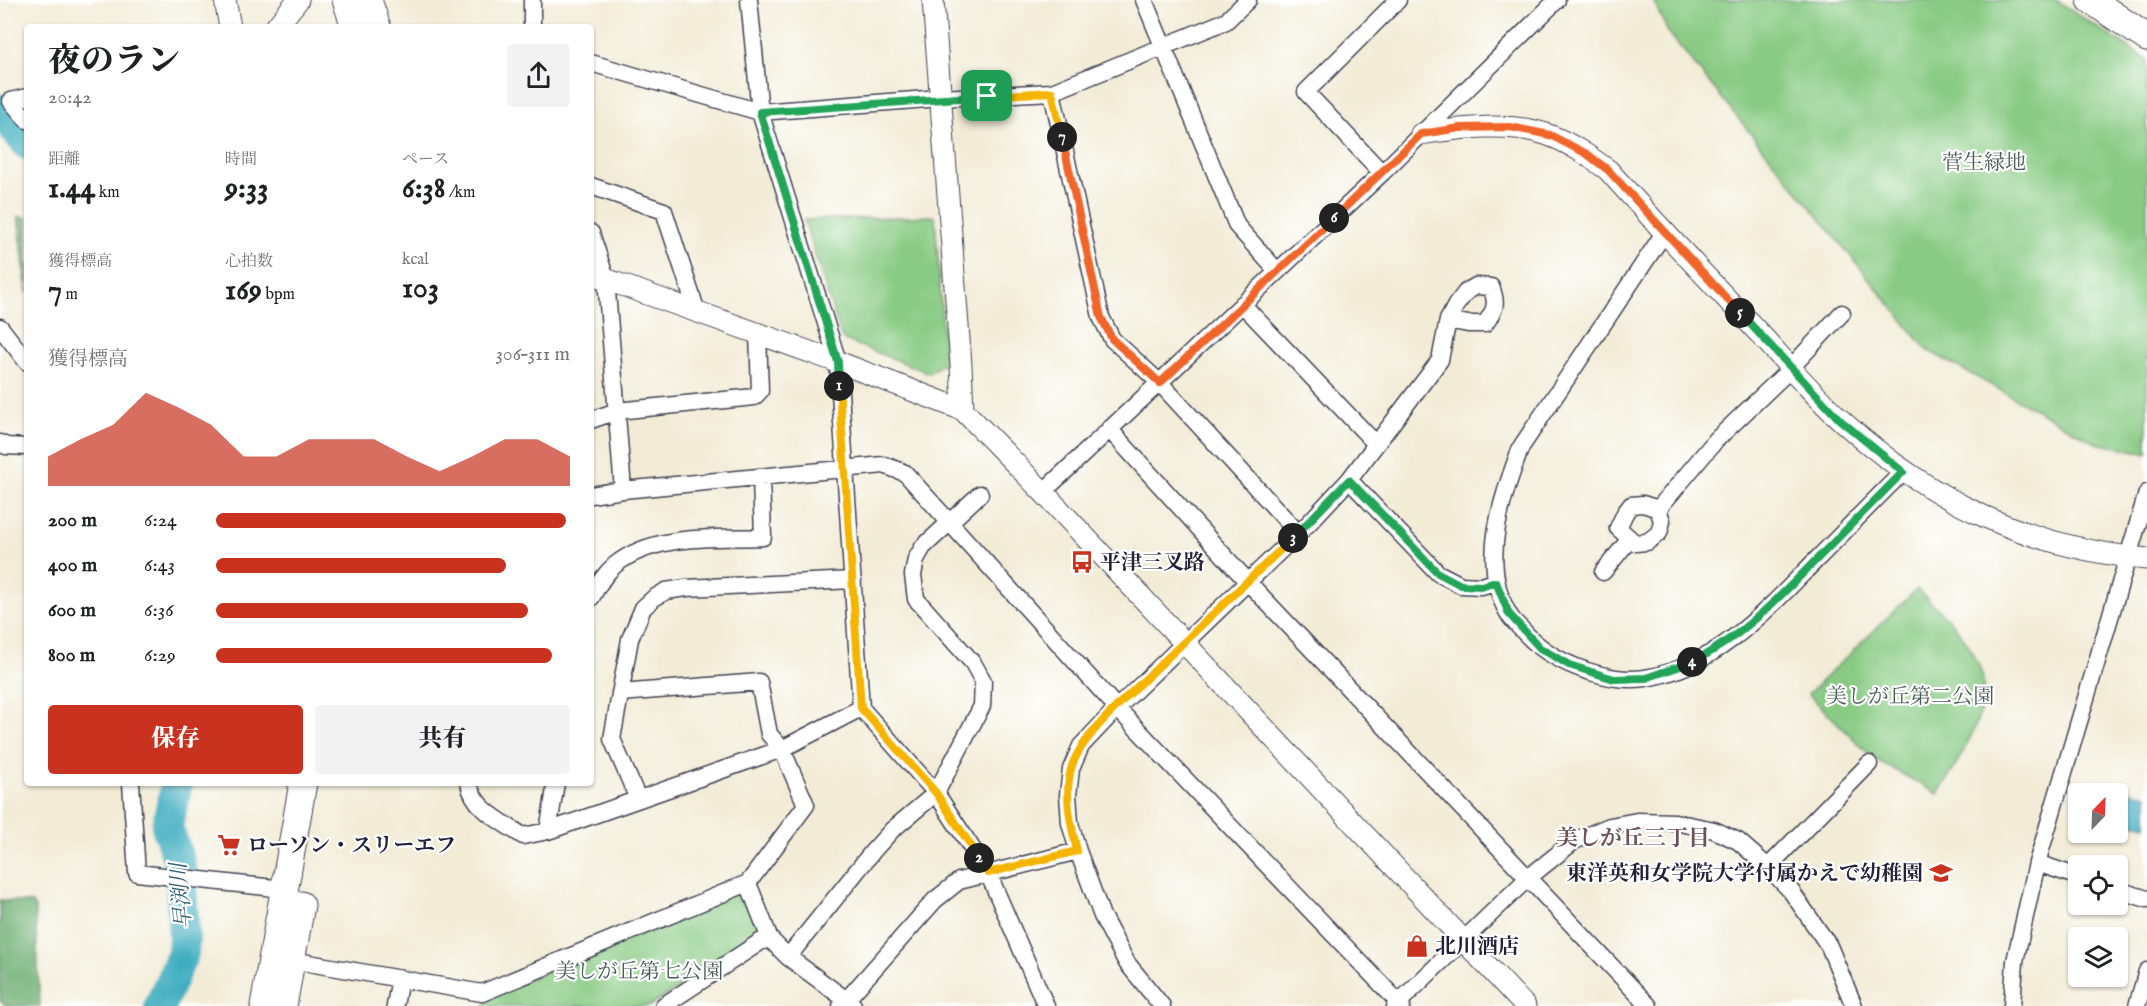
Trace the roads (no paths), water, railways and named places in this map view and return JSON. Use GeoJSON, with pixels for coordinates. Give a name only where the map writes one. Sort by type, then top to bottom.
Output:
{"type":"FeatureCollection","features":[{"type":"Feature","properties":{"kind":"main road"},"geometry":{"type":"LineString","coordinates":[[346,0],[354,24]]}},
{"type":"Feature","properties":{"kind":"main road"},"geometry":{"type":"LineString","coordinates":[[368,0],[376,24]]}},
{"type":"Feature","properties":{"kind":"main road"},"geometry":{"type":"LineString","coordinates":[[2091,0],[2147,38]]}},
{"type":"Feature","properties":{"kind":"main road"},"geometry":{"type":"LineString","coordinates":[[264,1006],[302,786]]}},
{"type":"Feature","properties":{"kind":"main road"},"geometry":{"type":"LineString","coordinates":[[284,1006],[321,786]]}},
{"type":"Feature","properties":{"kind":"street"},"geometry":{"type":"LineString","coordinates":[[225,0],[229,24]]}},
{"type":"Feature","properties":{"kind":"street"},"geometry":{"type":"LineString","coordinates":[[278,24],[298,0]]}},
{"type":"Feature","properties":{"kind":"street"},"geometry":{"type":"LineString","coordinates":[[532,0],[532,24]]}},
{"type":"Feature","properties":{"kind":"street"},"geometry":{"type":"LineString","coordinates":[[748,0],[760,112],[838,362],[861,708],[936,793],[988,873],[1046,1006]]}},
{"type":"Feature","properties":{"kind":"street"},"geometry":{"type":"LineString","coordinates":[[933,0],[963,410]]}},
{"type":"Feature","properties":{"kind":"street"},"geometry":{"type":"LineString","coordinates":[[1144,0],[1237,225],[1277,272]]}},
{"type":"Feature","properties":{"kind":"street"},"geometry":{"type":"LineString","coordinates":[[594,64],[760,112],[1052,92],[1227,21],[1248,0]]}},
{"type":"Feature","properties":{"kind":"street"},"geometry":{"type":"LineString","coordinates":[[1382,172],[1306,93],[1398,0]]}},
{"type":"Feature","properties":{"kind":"street"},"geometry":{"type":"LineString","coordinates":[[1043,492],[1382,172],[1557,0]]}},
{"type":"Feature","properties":{"kind":"street"},"geometry":{"type":"LineString","coordinates":[[0,88],[19,99]]}},
{"type":"Feature","properties":{"kind":"street"},"geometry":{"type":"LineString","coordinates":[[1052,92],[1101,317],[1112,339],[1160,383],[1298,533]]}},
{"type":"Feature","properties":{"kind":"street"},"geometry":{"type":"LineString","coordinates":[[1421,134],[1460,128],[1510,127],[1550,135],[1587,154],[1608,170],[1840,420],[1903,472],[1941,496],[1999,524],[2042,538],[2137,558]]}},
{"type":"Feature","properties":{"kind":"street"},"geometry":{"type":"LineString","coordinates":[[594,187],[664,211],[697,312]]}},
{"type":"Feature","properties":{"kind":"street"},"geometry":{"type":"LineString","coordinates":[[1664,232],[1521,447],[1509,479],[1495,535],[1496,582],[1509,614],[1540,648],[1569,665],[1614,679],[1646,678],[1682,667],[1707,655],[1770,607],[1903,472]]}},
{"type":"Feature","properties":{"kind":"street"},"geometry":{"type":"LineString","coordinates":[[594,250],[616,411],[623,490]]}},
{"type":"Feature","properties":{"kind":"street"},"geometry":{"type":"LineString","coordinates":[[599,277],[838,362],[963,410],[1184,641],[1526,1006]]}},
{"type":"Feature","properties":{"kind":"street"},"geometry":{"type":"LineString","coordinates":[[1242,304],[1376,443]]}},
{"type":"Feature","properties":{"kind":"street"},"geometry":{"type":"LineString","coordinates":[[1658,508],[1716,440],[1791,367],[1842,313]]}},
{"type":"Feature","properties":{"kind":"street"},"geometry":{"type":"LineString","coordinates":[[1162,1006],[1126,963],[1102,916],[1077,851],[1070,823],[1068,795],[1071,769],[1081,746],[1117,708],[1298,533],[1349,480],[1440,360],[1448,320]]}},
{"type":"Feature","properties":{"kind":"street"},"geometry":{"type":"LineString","coordinates":[[0,327],[24,358]]}},
{"type":"Feature","properties":{"kind":"street"},"geometry":{"type":"LineString","coordinates":[[594,419],[616,411],[754,397],[760,391],[758,334]]}},
{"type":"Feature","properties":{"kind":"street"},"geometry":{"type":"LineString","coordinates":[[1110,429],[1247,581],[1649,1006]]}},
{"type":"Feature","properties":{"kind":"street"},"geometry":{"type":"LineString","coordinates":[[0,442],[6,446],[24,447]]}},
{"type":"Feature","properties":{"kind":"street"},"geometry":{"type":"LineString","coordinates":[[594,495],[884,465],[905,473],[1117,708],[1398,1005],[1528,878],[1574,842],[1610,826],[1637,821],[1675,822],[1714,830],[1738,841],[1791,891],[1829,946],[1854,1006]]}},
{"type":"Feature","properties":{"kind":"street"},"geometry":{"type":"LineString","coordinates":[[594,592],[600,581],[616,564],[636,553],[671,540],[763,537],[761,477]]}},
{"type":"Feature","properties":{"kind":"street"},"geometry":{"type":"LineString","coordinates":[[1349,480],[1438,573],[1461,585],[1481,586],[1496,582]]}},
{"type":"Feature","properties":{"kind":"street"},"geometry":{"type":"LineString","coordinates":[[2012,1006],[2015,961],[2037,863],[2137,558],[2147,493]]}},
{"type":"Feature","properties":{"kind":"street"},"geometry":{"type":"LineString","coordinates":[[788,957],[873,851],[892,830],[936,793],[982,706],[983,681],[974,663],[916,599],[913,575],[916,559],[923,547],[980,494]]}},
{"type":"Feature","properties":{"kind":"street"},"geometry":{"type":"LineString","coordinates":[[1643,504],[1658,508],[1662,521],[1659,533],[1647,542],[1635,543],[1618,528],[1631,505],[1643,504]]}},
{"type":"Feature","properties":{"kind":"street"},"geometry":{"type":"LineString","coordinates":[[1603,572],[1629,540]]}},
{"type":"Feature","properties":{"kind":"street"},"geometry":{"type":"LineString","coordinates":[[638,799],[612,739],[630,639],[643,608],[666,591],[686,588],[853,580]]}},
{"type":"Feature","properties":{"kind":"street"},"geometry":{"type":"LineString","coordinates":[[291,960],[400,978],[481,999],[748,882],[806,805],[782,749],[769,734],[759,682],[620,693]]}},
{"type":"Feature","properties":{"kind":"street"},"geometry":{"type":"LineString","coordinates":[[470,786],[481,808],[523,836],[548,831],[782,749],[861,708]]}},
{"type":"Feature","properties":{"kind":"street"},"geometry":{"type":"LineString","coordinates":[[1768,867],[1869,764]]}},
{"type":"Feature","properties":{"kind":"street"},"geometry":{"type":"LineString","coordinates":[[131,786],[137,873],[284,889]]}},
{"type":"Feature","properties":{"kind":"street"},"geometry":{"type":"LineString","coordinates":[[548,831],[556,786]]}},
{"type":"Feature","properties":{"kind":"street"},"geometry":{"type":"LineString","coordinates":[[748,882],[770,939],[788,957],[847,1004],[935,900],[959,881],[1077,851]]}},
{"type":"Feature","properties":{"kind":"street"},"geometry":{"type":"LineString","coordinates":[[2037,863],[2068,873]]}},
{"type":"Feature","properties":{"kind":"street"},"geometry":{"type":"LineString","coordinates":[[2128,893],[2147,899]]}},
{"type":"Feature","properties":{"kind":"street"},"geometry":{"type":"LineString","coordinates":[[663,1006],[760,942],[770,939]]}},
{"type":"Feature","properties":{"kind":"street"},"geometry":{"type":"LineString","coordinates":[[2138,1006],[2147,971]]}},
{"type":"Feature","properties":{"kind":"street"},"geometry":{"type":"LineString","coordinates":[[395,1006],[400,978]]}},
{"type":"Feature","properties":{"kind":"water"},"geometry":{"type":"Polygon","coordinates":[[[2128,791],[2147,795],[2147,826],[2128,822],[2128,791]]]}},
{"type":"Feature","properties":{"kind":"waterway","name":"早渕川"},"geometry":{"type":"LineString","coordinates":[[0,110],[24,140]]}},
{"type":"Feature","properties":{"kind":"waterway","name":"早渕川"},"geometry":{"type":"LineString","coordinates":[[160,1006],[183,953],[180,865],[167,826],[176,786]]}},
{"type":"Feature","properties":{"kind":"place","name":"平津三叉路"},"geometry":{"type":"Point","coordinates":[1082,562]}},
{"type":"Feature","properties":{"kind":"place","name":"ローソン・スリーエフ"},"geometry":{"type":"Point","coordinates":[229,845]}},
{"type":"Feature","properties":{"kind":"place","name":"東洋英和女学院大学付属かえで幼稚園"},"geometry":{"type":"Point","coordinates":[1941,873]}},
{"type":"Feature","properties":{"kind":"place","name":"北川酒店"},"geometry":{"type":"Point","coordinates":[1417,946]}},
{"type":"Feature","properties":{"kind":"district","name":"美しが丘三丁目"},"geometry":{"type":"Point","coordinates":[1633,837]}},
{"type":"Feature","properties":{"kind":"park label","name":"菅生緑地"},"geometry":{"type":"Point","coordinates":[1984,162]}},
{"type":"Feature","properties":{"kind":"park label","name":"美しが丘第二公園"},"geometry":{"type":"Point","coordinates":[1910,696]}},
{"type":"Feature","properties":{"kind":"park label","name":"美しが丘第七公園"},"geometry":{"type":"Point","coordinates":[639,971]}}]}
